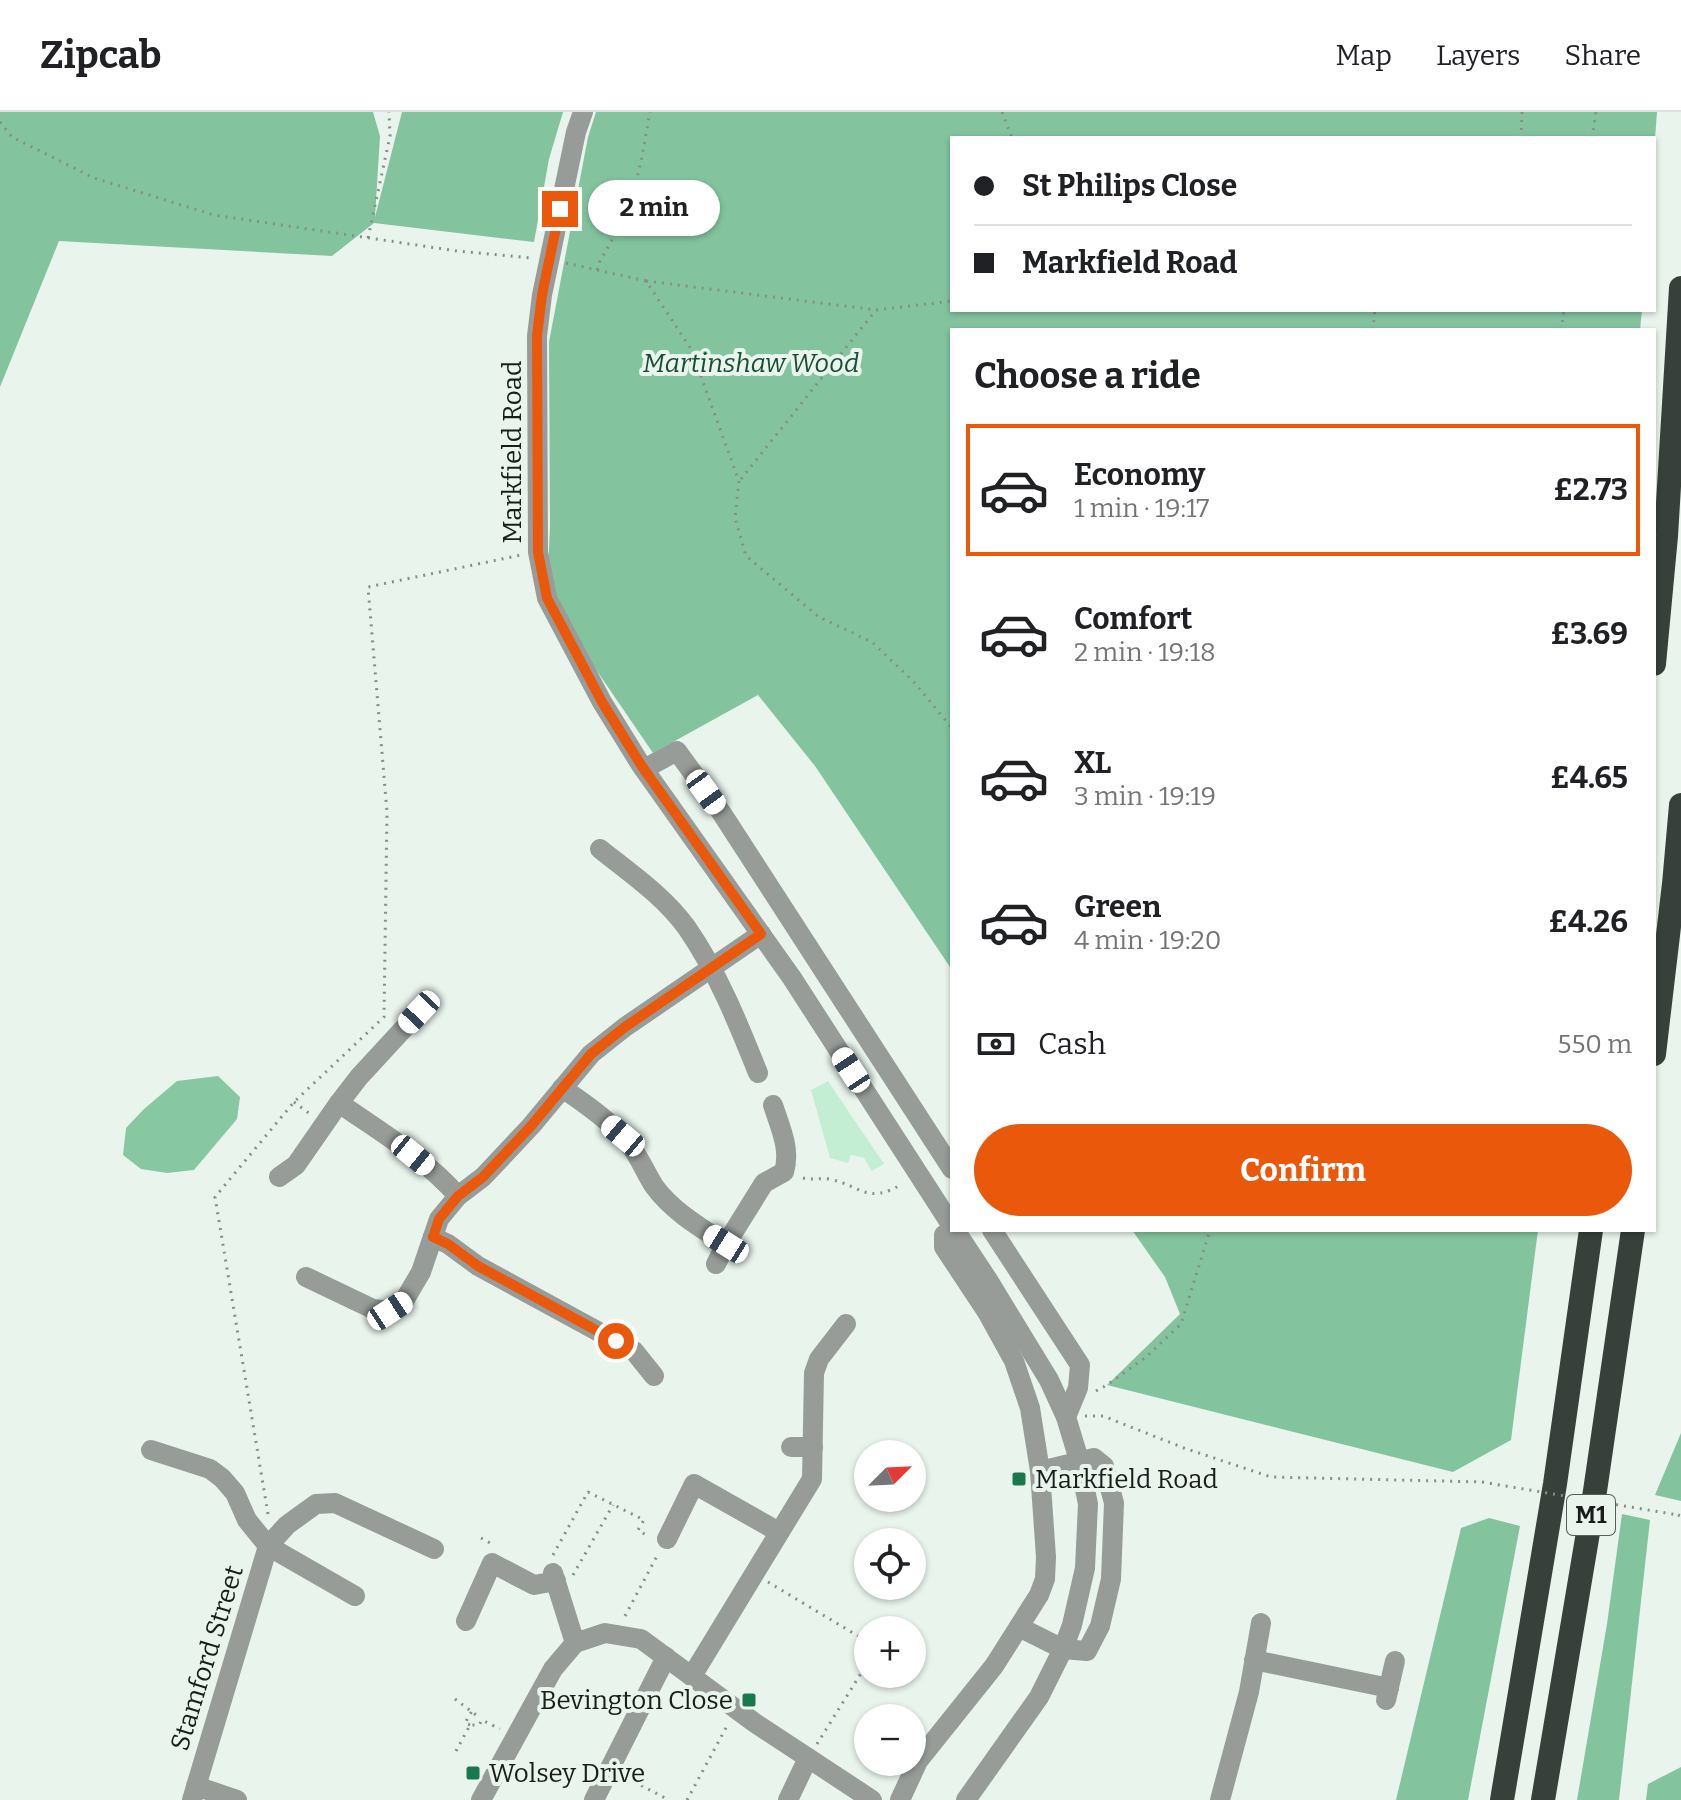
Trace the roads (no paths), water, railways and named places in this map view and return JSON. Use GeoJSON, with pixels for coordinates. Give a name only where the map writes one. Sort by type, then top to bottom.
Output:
{"type":"FeatureCollection","features":[{"type":"Feature","properties":{"kind":"highway"},"geometry":{"type":"LineString","coordinates":[[1656,643],[1666,536],[1681,288]]}},
{"type":"Feature","properties":{"kind":"highway"},"geometry":{"type":"LineString","coordinates":[[1656,1036],[1681,805]]}},
{"type":"Feature","properties":{"kind":"highway","name":"M1"},"geometry":{"type":"LineString","coordinates":[[1502,1800],[1555,1484],[1591,1232]]}},
{"type":"Feature","properties":{"kind":"highway","name":"M1"},"geometry":{"type":"LineString","coordinates":[[1543,1800],[1595,1491],[1633,1232]]}},
{"type":"Feature","properties":{"kind":"street","name":"Markfield Road"},"geometry":{"type":"LineString","coordinates":[[583,112],[549,260],[537,336],[538,552],[547,598],[602,702],[644,769],[792,978],[950,1223]]}},
{"type":"Feature","properties":{"kind":"street"},"geometry":{"type":"LineString","coordinates":[[644,769],[677,751],[721,812],[950,1166]]}},
{"type":"Feature","properties":{"kind":"street"},"geometry":{"type":"LineString","coordinates":[[600,849],[655,893],[686,927],[730,1004],[758,1073]]}},
{"type":"Feature","properties":{"kind":"street"},"geometry":{"type":"LineString","coordinates":[[306,1277],[373,1309],[390,1311],[404,1301],[421,1272],[439,1219],[458,1196],[492,1167],[531,1126],[591,1054],[625,1027],[761,934]]}},
{"type":"Feature","properties":{"kind":"street"},"geometry":{"type":"LineString","coordinates":[[279,1177],[296,1165],[359,1077],[419,1012]]}},
{"type":"Feature","properties":{"kind":"street"},"geometry":{"type":"LineString","coordinates":[[562,1088],[623,1136],[639,1157],[654,1186],[672,1206],[726,1244]]}},
{"type":"Feature","properties":{"kind":"street"},"geometry":{"type":"LineString","coordinates":[[339,1103],[413,1155],[458,1196]]}},
{"type":"Feature","properties":{"kind":"street"},"geometry":{"type":"LineString","coordinates":[[716,1264],[764,1183],[784,1172],[786,1147],[773,1105]]}},
{"type":"Feature","properties":{"kind":"street"},"geometry":{"type":"LineString","coordinates":[[900,1800],[918,1761],[994,1666],[1039,1595],[1045,1579],[1040,1471],[1030,1408],[1014,1361],[987,1312],[944,1247],[944,1235],[950,1230]]}},
{"type":"Feature","properties":{"kind":"street","name":"Markfield Road"},"geometry":{"type":"LineString","coordinates":[[956,1232],[1049,1380],[1066,1417],[1088,1504],[1085,1568],[1063,1649],[1039,1697],[966,1800]]}},
{"type":"Feature","properties":{"kind":"street"},"geometry":{"type":"LineString","coordinates":[[993,1232],[1080,1365],[1078,1388],[1066,1417]]}},
{"type":"Feature","properties":{"kind":"street"},"geometry":{"type":"LineString","coordinates":[[433,1237],[489,1273],[634,1351],[654,1376]]}},
{"type":"Feature","properties":{"kind":"street"},"geometry":{"type":"LineString","coordinates":[[692,1676],[812,1479],[814,1373],[819,1359],[846,1324]]}},
{"type":"Feature","properties":{"kind":"street"},"geometry":{"type":"LineString","coordinates":[[791,1447],[813,1447]]}},
{"type":"Feature","properties":{"kind":"street","name":"Stamford Street"},"geometry":{"type":"LineString","coordinates":[[151,1450],[210,1469],[222,1478],[235,1493],[247,1520],[268,1546],[194,1793]]}},
{"type":"Feature","properties":{"kind":"street"},"geometry":{"type":"LineString","coordinates":[[1019,1627],[1063,1649],[1087,1651],[1100,1626],[1111,1579],[1114,1503],[1104,1466],[1094,1458],[1040,1471]]}},
{"type":"Feature","properties":{"kind":"street"},"geometry":{"type":"LineString","coordinates":[[665,1542],[694,1484],[779,1532]]}},
{"type":"Feature","properties":{"kind":"street"},"geometry":{"type":"LineString","coordinates":[[355,1596],[268,1546],[287,1525],[316,1504],[335,1503],[434,1549]]}},
{"type":"Feature","properties":{"kind":"street"},"geometry":{"type":"LineString","coordinates":[[466,1621],[492,1563],[534,1585],[556,1577],[575,1643]]}},
{"type":"Feature","properties":{"kind":"street"},"geometry":{"type":"LineString","coordinates":[[1220,1800],[1249,1692],[1261,1623]]}},
{"type":"Feature","properties":{"kind":"street"},"geometry":{"type":"LineString","coordinates":[[481,1800],[553,1669],[575,1643],[605,1633],[641,1639],[736,1710],[872,1800]]}},
{"type":"Feature","properties":{"kind":"street"},"geometry":{"type":"LineString","coordinates":[[594,1800],[666,1657]]}},
{"type":"Feature","properties":{"kind":"street"},"geometry":{"type":"LineString","coordinates":[[1254,1660],[1388,1694],[1395,1661]]}},
{"type":"Feature","properties":{"kind":"street"},"geometry":{"type":"LineString","coordinates":[[788,1800],[808,1758]]}},
{"type":"Feature","properties":{"kind":"street"},"geometry":{"type":"LineString","coordinates":[[194,1793],[237,1800]]}},
{"type":"Feature","properties":{"kind":"place","name":"Markfield Road"},"geometry":{"type":"Point","coordinates":[1019,1479]}},
{"type":"Feature","properties":{"kind":"place","name":"Bevington Close"},"geometry":{"type":"Point","coordinates":[749,1700]}},
{"type":"Feature","properties":{"kind":"place","name":"Wolsey Drive"},"geometry":{"type":"Point","coordinates":[473,1773]}},
{"type":"Feature","properties":{"kind":"park label","name":"Martinshaw Wood"},"geometry":{"type":"Point","coordinates":[751,363]}}]}
